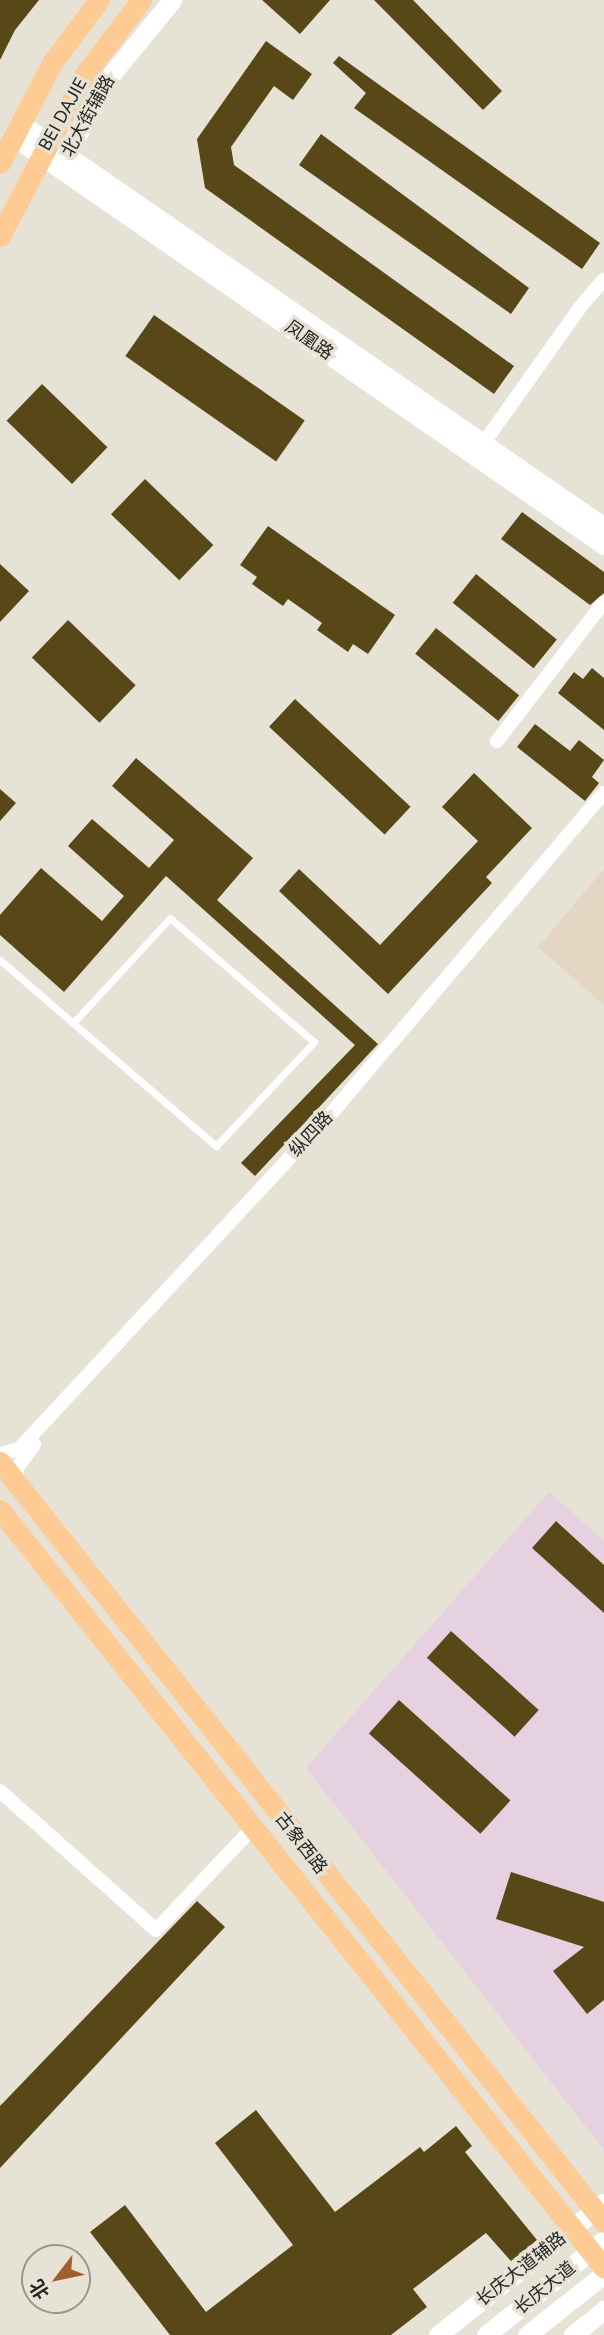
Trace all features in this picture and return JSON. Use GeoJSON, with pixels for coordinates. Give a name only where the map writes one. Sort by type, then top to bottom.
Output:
{"type":"FeatureCollection","features":[{"type":"Feature","properties":{"kind":"main road","name":"BEI DAJIE"},"geometry":{"type":"LineString","coordinates":[[0,163],[52,63],[99,0]]}},
{"type":"Feature","properties":{"kind":"main road","name":"BEI DAJIE"},"geometry":{"type":"LineString","coordinates":[[0,236],[44,148],[85,75],[141,0]]}},
{"type":"Feature","properties":{"kind":"main road","name":"古象西路"},"geometry":{"type":"LineString","coordinates":[[0,1462],[601,2212]]}},
{"type":"Feature","properties":{"kind":"main road","name":"古象西路"},"geometry":{"type":"LineString","coordinates":[[0,1510],[572,2228],[597,2246],[604,2268]]}},
{"type":"Feature","properties":{"kind":"street","name":"北大街辅路"},"geometry":{"type":"LineString","coordinates":[[63,161],[106,81],[172,0]]}},
{"type":"Feature","properties":{"kind":"street","name":"凤凰路"},"geometry":{"type":"LineString","coordinates":[[17,130],[604,527]]}},
{"type":"Feature","properties":{"kind":"street","name":"凤凰路"},"geometry":{"type":"LineString","coordinates":[[63,161],[604,545]]}},
{"type":"Feature","properties":{"kind":"street"},"geometry":{"type":"LineString","coordinates":[[483,444],[564,328],[604,280]]}},
{"type":"Feature","properties":{"kind":"street"},"geometry":{"type":"LineString","coordinates":[[497,741],[604,602]]}},
{"type":"Feature","properties":{"kind":"street","name":"纵四路"},"geometry":{"type":"LineString","coordinates":[[0,1454],[19,1449],[340,1103],[604,793]]}},
{"type":"Feature","properties":{"kind":"street","name":"纵四路"},"geometry":{"type":"LineString","coordinates":[[17,1483],[24,1456],[357,1099],[604,808]]}},
{"type":"Feature","properties":{"kind":"street"},"geometry":{"type":"LineString","coordinates":[[0,1791],[156,1930],[252,1829]]}},
{"type":"Feature","properties":{"kind":"street","name":"长庆大道辅路"},"geometry":{"type":"LineString","coordinates":[[438,2335],[572,2228],[601,2212]]}},
{"type":"Feature","properties":{"kind":"street","name":"长庆大道"},"geometry":{"type":"LineString","coordinates":[[486,2335],[597,2246]]}},
{"type":"Feature","properties":{"kind":"street","name":"长庆大道"},"geometry":{"type":"LineString","coordinates":[[527,2335],[604,2274]]}},
{"type":"Feature","properties":{"kind":"street"},"geometry":{"type":"LineString","coordinates":[[573,2335],[604,2310]]}},
{"type":"Feature","properties":{"kind":"lane"},"geometry":{"type":"LineString","coordinates":[[0,960],[216,1146],[314,1042],[170,918],[74,1023]]}},
{"type":"Feature","properties":{"kind":"shaded area"},"geometry":{"type":"Polygon","coordinates":[[[604,869],[604,1005],[538,947],[604,869]]]}},
{"type":"Feature","properties":{"kind":"shaded area"},"geometry":{"type":"Polygon","coordinates":[[[549,1492],[604,1541],[604,2150],[306,1768],[549,1492]]]}},
{"type":"Feature","properties":{"kind":"building"},"geometry":{"type":"Polygon","coordinates":[[[0,0],[39,0],[15,30],[0,60],[0,0]]]}},
{"type":"Feature","properties":{"kind":"building"},"geometry":{"type":"Polygon","coordinates":[[[262,0],[330,0],[300,34],[262,0]]]}},
{"type":"Feature","properties":{"kind":"building"},"geometry":{"type":"Polygon","coordinates":[[[374,0],[413,0],[502,91],[483,110],[374,0]]]}},
{"type":"Feature","properties":{"kind":"building"},"geometry":{"type":"Polygon","coordinates":[[[266,41],[312,74],[293,100],[274,86],[231,147],[234,165],[514,366],[494,394],[205,188],[197,139],[266,41]]]}},
{"type":"Feature","properties":{"kind":"building"},"geometry":{"type":"Polygon","coordinates":[[[339,56],[600,243],[582,269],[354,108],[366,93],[333,63],[339,56]]]}},
{"type":"Feature","properties":{"kind":"building"},"geometry":{"type":"Polygon","coordinates":[[[321,134],[529,288],[511,314],[299,165],[321,134]]]}},
{"type":"Feature","properties":{"kind":"building"},"geometry":{"type":"Polygon","coordinates":[[[154,315],[305,421],[276,461],[125,356],[154,315]]]}},
{"type":"Feature","properties":{"kind":"building"},"geometry":{"type":"Polygon","coordinates":[[[42,384],[107,447],[72,484],[7,421],[42,384]]]}},
{"type":"Feature","properties":{"kind":"building"},"geometry":{"type":"Polygon","coordinates":[[[145,479],[213,545],[179,580],[111,514],[145,479]]]}},
{"type":"Feature","properties":{"kind":"building"},"geometry":{"type":"Polygon","coordinates":[[[522,512],[604,572],[604,593],[590,605],[501,539],[522,512]]]}},
{"type":"Feature","properties":{"kind":"building"},"geometry":{"type":"Polygon","coordinates":[[[268,526],[395,615],[368,654],[353,644],[348,652],[317,630],[322,623],[288,599],[283,606],[252,584],[257,577],[240,565],[268,526]]]}},
{"type":"Feature","properties":{"kind":"building"},"geometry":{"type":"Polygon","coordinates":[[[0,564],[29,591],[0,622],[0,564]]]}},
{"type":"Feature","properties":{"kind":"building"},"geometry":{"type":"Polygon","coordinates":[[[476,574],[557,639],[534,668],[453,603],[476,574]]]}},
{"type":"Feature","properties":{"kind":"building"},"geometry":{"type":"Polygon","coordinates":[[[68,620],[136,685],[99,723],[32,657],[68,620]]]}},
{"type":"Feature","properties":{"kind":"building"},"geometry":{"type":"Polygon","coordinates":[[[436,628],[519,695],[498,721],[415,654],[436,628]]]}},
{"type":"Feature","properties":{"kind":"building"},"geometry":{"type":"Polygon","coordinates":[[[592,668],[604,678],[604,730],[558,693],[574,672],[583,679],[592,668]]]}},
{"type":"Feature","properties":{"kind":"building"},"geometry":{"type":"Polygon","coordinates":[[[295,699],[411,807],[385,835],[269,727],[295,699]]]}},
{"type":"Feature","properties":{"kind":"building"},"geometry":{"type":"Polygon","coordinates":[[[535,724],[570,751],[579,740],[604,760],[592,777],[599,783],[585,801],[517,747],[535,724]]]}},
{"type":"Feature","properties":{"kind":"building"},"geometry":{"type":"Polygon","coordinates":[[[136,758],[253,858],[217,900],[378,1044],[255,1176],[241,1163],[355,1045],[166,876],[64,992],[0,935],[0,915],[41,868],[102,921],[124,896],[68,846],[92,819],[149,868],[174,840],[112,786],[136,758]]]}},
{"type":"Feature","properties":{"kind":"building"},"geometry":{"type":"Polygon","coordinates":[[[474,773],[532,828],[486,877],[492,883],[388,994],[279,891],[299,869],[380,945],[478,841],[442,807],[474,773]]]}},
{"type":"Feature","properties":{"kind":"building"},"geometry":{"type":"Polygon","coordinates":[[[0,789],[16,803],[0,821],[0,789]]]}},
{"type":"Feature","properties":{"kind":"building"},"geometry":{"type":"Polygon","coordinates":[[[556,1521],[604,1565],[604,1613],[532,1548],[556,1521]]]}},
{"type":"Feature","properties":{"kind":"building"},"geometry":{"type":"Polygon","coordinates":[[[451,1631],[539,1710],[515,1737],[427,1658],[451,1631]]]}},
{"type":"Feature","properties":{"kind":"building"},"geometry":{"type":"Polygon","coordinates":[[[399,1700],[510,1800],[480,1834],[369,1733],[399,1700]]]}},
{"type":"Feature","properties":{"kind":"building"},"geometry":{"type":"Polygon","coordinates":[[[511,1872],[604,1902],[604,2000],[587,2014],[553,1971],[584,1947],[496,1919],[511,1872]]]}},
{"type":"Feature","properties":{"kind":"building"},"geometry":{"type":"Polygon","coordinates":[[[197,1901],[225,1927],[0,2168],[0,2106],[197,1901]]]}},
{"type":"Feature","properties":{"kind":"building"},"geometry":{"type":"Polygon","coordinates":[[[256,2110],[335,2212],[420,2147],[424,2152],[456,2126],[472,2146],[465,2152],[537,2240],[511,2261],[486,2233],[413,2289],[427,2307],[391,2335],[170,2335],[90,2232],[125,2205],[206,2312],[293,2245],[215,2143],[256,2110]]]}}]}
